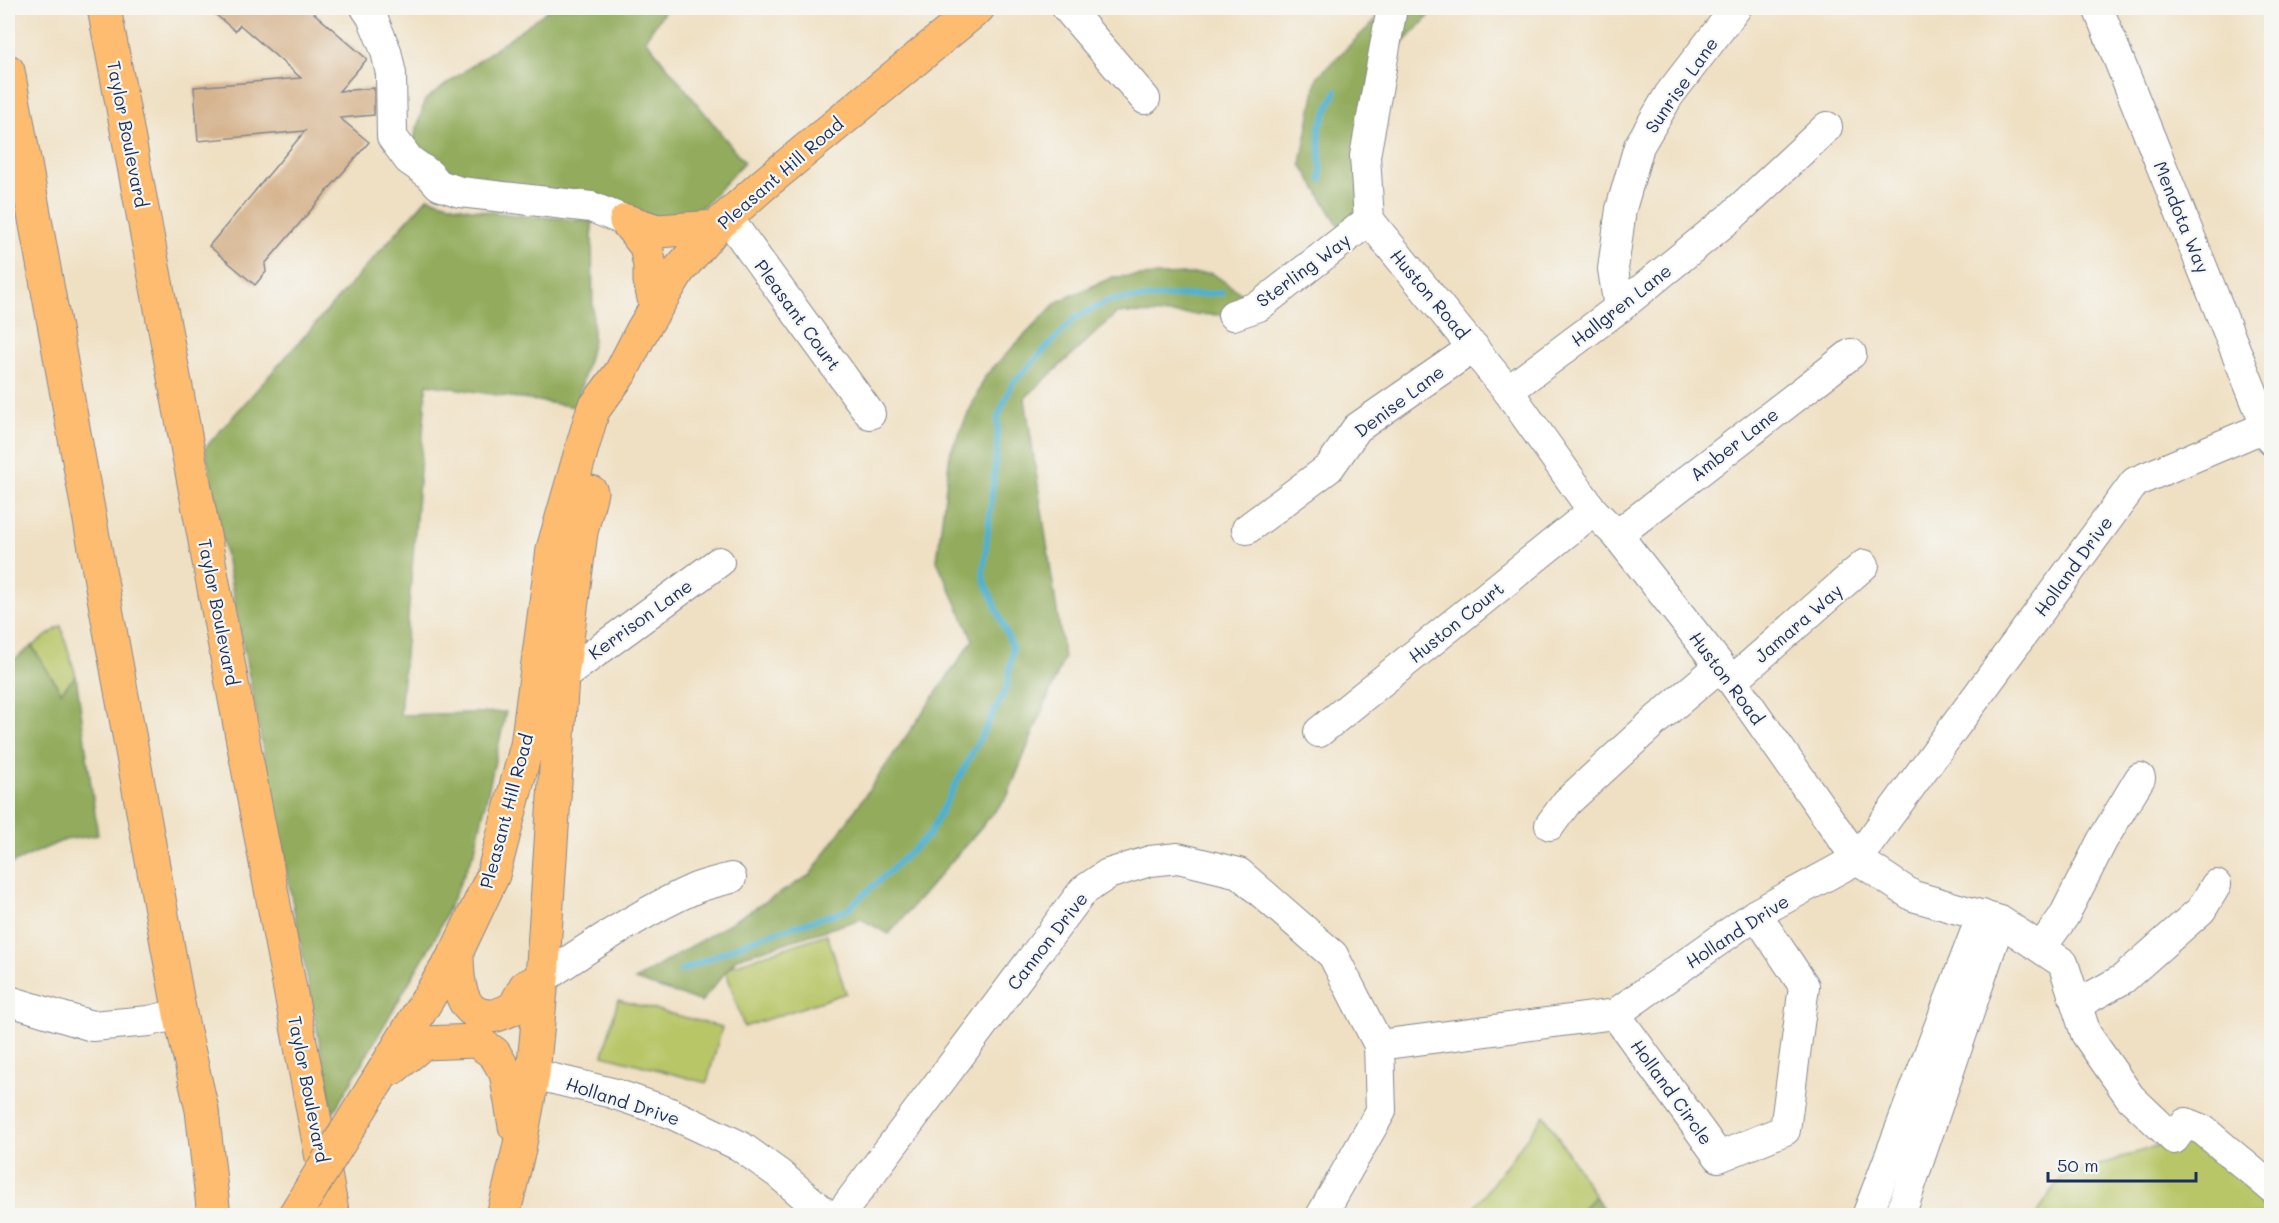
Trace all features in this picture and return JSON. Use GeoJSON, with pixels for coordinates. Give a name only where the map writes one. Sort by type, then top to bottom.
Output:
{"type":"FeatureCollection","features":[{"type":"Feature","properties":{"kind":"main road","name":"Taylor Boulevard"},"geometry":{"type":"LineString","coordinates":[[104,8],[333,1215]]}},
{"type":"Feature","properties":{"kind":"main road","name":"Pleasant Hill Road"},"geometry":{"type":"LineString","coordinates":[[294,1215],[458,951],[493,875],[527,745],[556,538],[593,410],[621,372],[656,306],[679,270],[722,222],[978,8]]}},
{"type":"Feature","properties":{"kind":"main road"},"geometry":{"type":"LineString","coordinates":[[8,71],[102,597],[180,1014],[202,1110],[214,1215]]}},
{"type":"Feature","properties":{"kind":"main road"},"geometry":{"type":"LineString","coordinates":[[626,221],[657,231],[722,222]]}},
{"type":"Feature","properties":{"kind":"main road"},"geometry":{"type":"LineString","coordinates":[[626,221],[646,246],[650,281],[656,306]]}},
{"type":"Feature","properties":{"kind":"main road","name":"Pleasant Hill Road"},"geometry":{"type":"LineString","coordinates":[[502,1215],[519,1149],[532,1074],[542,979],[562,676],[581,532],[621,372]]}},
{"type":"Feature","properties":{"kind":"main road"},"geometry":{"type":"LineString","coordinates":[[458,951],[459,987],[466,1004],[478,1013],[491,1016],[514,1008],[525,987],[542,979]]}},
{"type":"Feature","properties":{"kind":"main road"},"geometry":{"type":"LineString","coordinates":[[378,1080],[423,1043],[476,1041],[494,1053],[507,1073],[519,1149]]}},
{"type":"Feature","properties":{"kind":"street"},"geometry":{"type":"LineString","coordinates":[[366,8],[386,51],[391,74],[392,137],[409,160],[439,184],[460,192],[591,207],[626,221]]}},
{"type":"Feature","properties":{"kind":"street"},"geometry":{"type":"LineString","coordinates":[[1067,8],[1145,99]]}},
{"type":"Feature","properties":{"kind":"street"},"geometry":{"type":"LineString","coordinates":[[1369,220],[1365,156],[1392,8]]}},
{"type":"Feature","properties":{"kind":"street","name":"Sunrise Lane"},"geometry":{"type":"LineString","coordinates":[[1619,308],[1613,269],[1621,209],[1639,146],[1669,95],[1736,8]]}},
{"type":"Feature","properties":{"kind":"street","name":"Mendota Way"},"geometry":{"type":"LineString","coordinates":[[2098,8],[2270,430]]}},
{"type":"Feature","properties":{"kind":"street","name":"Hallgren Lane"},"geometry":{"type":"LineString","coordinates":[[1508,391],[1619,308],[1732,216],[1827,127]]}},
{"type":"Feature","properties":{"kind":"street","name":"Sterling Way"},"geometry":{"type":"LineString","coordinates":[[1233,315],[1259,306],[1369,220]]}},
{"type":"Feature","properties":{"kind":"street","name":"Huston Road"},"geometry":{"type":"LineString","coordinates":[[1369,220],[1508,391],[1593,511],[1617,535],[1726,673],[1857,859],[1913,896],[1991,918],[2063,963],[2086,1034],[2130,1097],[2174,1139],[2186,1123],[2203,1130],[2271,1188]]}},
{"type":"Feature","properties":{"kind":"street","name":"Pleasant Court"},"geometry":{"type":"LineString","coordinates":[[722,222],[870,414]]}},
{"type":"Feature","properties":{"kind":"street","name":"Denise Lane"},"geometry":{"type":"LineString","coordinates":[[1247,529],[1329,468],[1357,428],[1474,347]]}},
{"type":"Feature","properties":{"kind":"street","name":"Amber Lane"},"geometry":{"type":"LineString","coordinates":[[1617,535],[1851,354]]}},
{"type":"Feature","properties":{"kind":"street","name":"Holland Drive"},"geometry":{"type":"LineString","coordinates":[[1378,1045],[1615,1014],[1756,914],[1857,859],[2135,482],[2270,430]]}},
{"type":"Feature","properties":{"kind":"street","name":"Huston Court"},"geometry":{"type":"LineString","coordinates":[[1319,732],[1593,511]]}},
{"type":"Feature","properties":{"kind":"street","name":"Kerrison Lane"},"geometry":{"type":"LineString","coordinates":[[562,676],[719,562]]}},
{"type":"Feature","properties":{"kind":"street","name":"Jamara Way"},"geometry":{"type":"LineString","coordinates":[[1550,825],[1567,802],[1656,720],[1726,673],[1863,565]]}},
{"type":"Feature","properties":{"kind":"street"},"geometry":{"type":"LineString","coordinates":[[2041,948],[2064,916],[2102,841],[2140,778]]}},
{"type":"Feature","properties":{"kind":"street","name":"Cannon Drive"},"geometry":{"type":"LineString","coordinates":[[839,1215],[1083,891],[1108,874],[1150,861],[1178,858],[1239,873],[1333,955],[1378,1045]]}},
{"type":"Feature","properties":{"kind":"street"},"geometry":{"type":"LineString","coordinates":[[542,979],[653,910],[697,888],[731,878]]}},
{"type":"Feature","properties":{"kind":"street"},"geometry":{"type":"LineString","coordinates":[[2078,1004],[2123,979],[2201,910],[2216,885]]}},
{"type":"Feature","properties":{"kind":"street","name":"Holland Circle"},"geometry":{"type":"LineString","coordinates":[[1615,1014],[1719,1157],[1785,1131],[1804,986],[1756,914]]}},
{"type":"Feature","properties":{"kind":"street"},"geometry":{"type":"LineString","coordinates":[[1868,1215],[1991,918]]}},
{"type":"Feature","properties":{"kind":"street"},"geometry":{"type":"LineString","coordinates":[[1900,1215],[1991,918]]}},
{"type":"Feature","properties":{"kind":"street"},"geometry":{"type":"LineString","coordinates":[[13,1002],[92,1026],[149,1021],[180,1014]]}},
{"type":"Feature","properties":{"kind":"street"},"geometry":{"type":"LineString","coordinates":[[1321,1215],[1381,1111],[1378,1045]]}},
{"type":"Feature","properties":{"kind":"street","name":"Holland Drive"},"geometry":{"type":"LineString","coordinates":[[532,1074],[612,1093],[668,1112],[740,1146],[779,1174],[828,1215]]}},
{"type":"Feature","properties":{"kind":"green space"},"geometry":{"type":"Polygon","coordinates":[[[551,8],[667,8],[645,39],[744,162],[705,205],[680,218],[662,220],[598,194],[480,186],[443,173],[412,146],[425,100],[551,8]]]}},
{"type":"Feature","properties":{"kind":"green space"},"geometry":{"type":"Polygon","coordinates":[[[1388,8],[1456,8],[1431,14],[1381,67],[1369,220],[1347,239],[1301,164],[1317,77],[1388,8]]]}},
{"type":"Feature","properties":{"kind":"green space"},"geometry":{"type":"Polygon","coordinates":[[[428,197],[487,212],[592,221],[593,341],[576,407],[427,384],[400,715],[506,712],[475,850],[435,938],[333,1113],[205,448],[428,197]]]}},
{"type":"Feature","properties":{"kind":"green space"},"geometry":{"type":"Polygon","coordinates":[[[1212,273],[1259,306],[1233,315],[1117,313],[1025,398],[1064,658],[1007,797],[889,934],[861,919],[737,958],[701,1002],[635,980],[810,875],[973,640],[937,561],[950,453],[986,375],[1057,302],[1113,277],[1212,273]]]}},
{"type":"Feature","properties":{"kind":"green space"},"geometry":{"type":"Polygon","coordinates":[[[61,626],[76,676],[61,692],[32,646],[61,626]]]}},
{"type":"Feature","properties":{"kind":"green space"},"geometry":{"type":"Polygon","coordinates":[[[32,646],[61,692],[76,676],[98,835],[64,840],[8,865],[8,664],[32,646]]]}},
{"type":"Feature","properties":{"kind":"green space"},"geometry":{"type":"Polygon","coordinates":[[[827,934],[846,993],[744,1027],[725,968],[827,934]]]}},
{"type":"Feature","properties":{"kind":"green space"},"geometry":{"type":"Polygon","coordinates":[[[618,1000],[722,1027],[707,1083],[603,1055],[618,1000]]]}},
{"type":"Feature","properties":{"kind":"green space"},"geometry":{"type":"Polygon","coordinates":[[[1544,1115],[1595,1196],[1576,1215],[1468,1216],[1544,1115]]]}},
{"type":"Feature","properties":{"kind":"green space"},"geometry":{"type":"Polygon","coordinates":[[[2203,1130],[2271,1188],[2271,1215],[2035,1216],[2061,1178],[2203,1130]]]}},
{"type":"Feature","properties":{"kind":"green space"},"geometry":{"type":"Polygon","coordinates":[[[1595,1196],[1607,1215],[1576,1215],[1595,1196]]]}},
{"type":"Feature","properties":{"kind":"building"},"geometry":{"type":"Polygon","coordinates":[[[208,8],[308,8],[367,59],[339,91],[374,88],[374,115],[340,118],[369,142],[265,264],[266,272],[255,285],[209,246],[305,131],[198,141],[194,87],[301,78],[240,25],[235,31],[208,8]]]}},
{"type":"Feature","properties":{"kind":"waterway"},"geometry":{"type":"LineString","coordinates":[[1321,180],[1319,128],[1336,91]]}},
{"type":"Feature","properties":{"kind":"waterway"},"geometry":{"type":"LineString","coordinates":[[681,971],[754,939],[847,910],[929,835],[1007,687],[1013,649],[983,576],[997,448],[998,417],[1012,384],[1076,317],[1111,300],[1223,293]]}}]}
